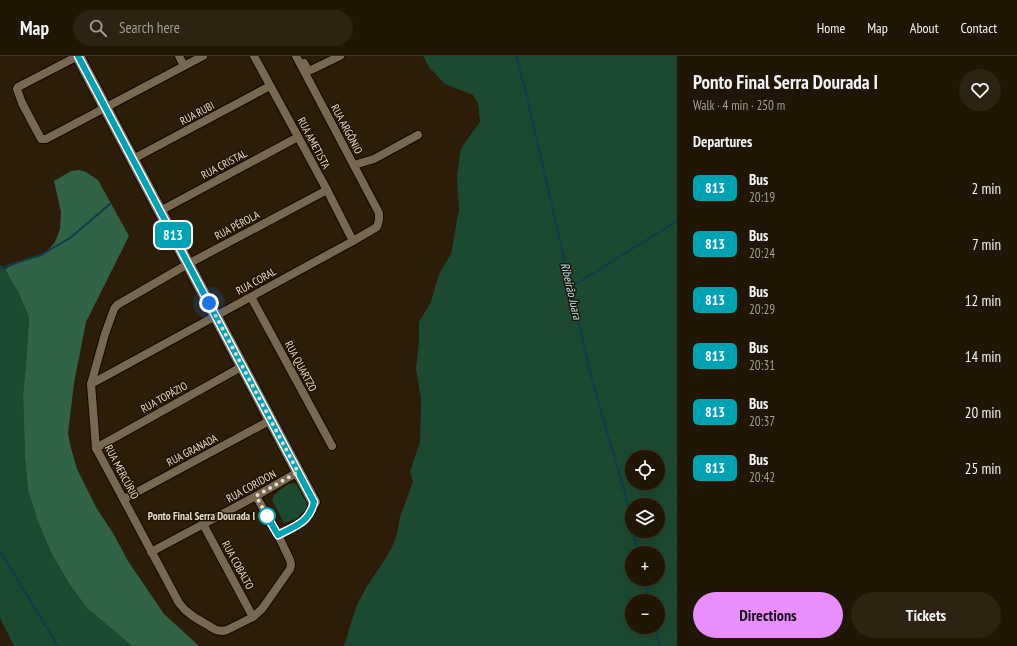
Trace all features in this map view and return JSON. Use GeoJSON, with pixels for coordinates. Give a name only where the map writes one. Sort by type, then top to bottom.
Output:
{"type":"FeatureCollection","features":[{"type":"Feature","properties":{"kind":"street"},"geometry":{"type":"LineString","coordinates":[[203,56],[105,107],[46,139],[40,138],[17,93],[18,87],[78,56],[105,107],[133,159],[188,264],[243,366],[314,502],[308,517],[302,522],[278,535]]}},
{"type":"Feature","properties":{"kind":"street"},"geometry":{"type":"LineString","coordinates":[[179,56],[184,66]]}},
{"type":"Feature","properties":{"kind":"street","name":"RUA AMETISTA"},"geometry":{"type":"LineString","coordinates":[[254,56],[353,241]]}},
{"type":"Feature","properties":{"kind":"street"},"geometry":{"type":"LineString","coordinates":[[297,56],[308,70],[340,56]]}},
{"type":"Feature","properties":{"kind":"street","name":"RUA ARGÔNIO"},"geometry":{"type":"LineString","coordinates":[[297,56],[379,213]]}},
{"type":"Feature","properties":{"kind":"street","name":"RUA RUBI"},"geometry":{"type":"LineString","coordinates":[[133,159],[270,86]]}},
{"type":"Feature","properties":{"kind":"street"},"geometry":{"type":"LineString","coordinates":[[354,165],[374,159],[418,135]]}},
{"type":"Feature","properties":{"kind":"street","name":"RUA CRISTAL"},"geometry":{"type":"LineString","coordinates":[[160,211],[298,137]]}},
{"type":"Feature","properties":{"kind":"street","name":"RUA PÉROLA"},"geometry":{"type":"LineString","coordinates":[[117,305],[188,264],[327,190]]}},
{"type":"Feature","properties":{"kind":"street","name":"RUA CORAL"},"geometry":{"type":"LineString","coordinates":[[91,384],[377,227],[379,213]]}},
{"type":"Feature","properties":{"kind":"street","name":"RUA QUARTZO"},"geometry":{"type":"LineString","coordinates":[[251,297],[332,446]]}},
{"type":"Feature","properties":{"kind":"street","name":"RUA MERCÚRIO"},"geometry":{"type":"LineString","coordinates":[[117,305],[114,309],[105,334],[91,384],[96,448],[179,603],[185,610],[216,630],[222,631],[253,617]]}},
{"type":"Feature","properties":{"kind":"street","name":"RUA TOPÁZIO"},"geometry":{"type":"LineString","coordinates":[[96,448],[243,366]]}},
{"type":"Feature","properties":{"kind":"street","name":"RUA GRANADA"},"geometry":{"type":"LineString","coordinates":[[124,499],[271,420]]}},
{"type":"Feature","properties":{"kind":"street","name":"RUA CORIDON"},"geometry":{"type":"LineString","coordinates":[[151,552],[298,472]]}},
{"type":"Feature","properties":{"kind":"street"},"geometry":{"type":"LineString","coordinates":[[253,617],[262,609],[290,569],[291,565],[278,535],[256,496]]}},
{"type":"Feature","properties":{"kind":"street","name":"RUA COBALTO"},"geometry":{"type":"LineString","coordinates":[[203,524],[253,617]]}},
{"type":"Feature","properties":{"kind":"green space"},"geometry":{"type":"Polygon","coordinates":[[[423,56],[677,56],[677,646],[344,646],[356,607],[367,586],[392,547],[397,534],[400,517],[413,482],[410,472],[420,442],[421,399],[416,369],[419,341],[419,322],[431,302],[440,272],[451,254],[459,209],[457,177],[460,152],[480,122],[478,103],[473,95],[445,84],[429,67],[423,56]]]}},
{"type":"Feature","properties":{"kind":"green space"},"geometry":{"type":"Polygon","coordinates":[[[79,170],[86,172],[98,180],[129,236],[86,322],[74,383],[68,434],[71,448],[77,469],[97,509],[113,533],[128,561],[164,614],[199,646],[132,646],[87,608],[70,585],[53,556],[38,521],[28,490],[25,457],[23,395],[29,317],[19,294],[5,269],[16,263],[45,254],[55,242],[60,229],[61,212],[54,181],[71,171],[79,170]]]}},
{"type":"Feature","properties":{"kind":"green space"},"geometry":{"type":"Polygon","coordinates":[[[0,265],[5,269],[19,294],[29,317],[23,395],[25,457],[28,490],[53,556],[70,585],[87,608],[132,646],[14,646],[0,618],[0,265]]]}},
{"type":"Feature","properties":{"kind":"green space"},"geometry":{"type":"Polygon","coordinates":[[[300,483],[308,491],[307,508],[296,519],[284,523],[272,500],[274,495],[288,484],[300,483]]]}},
{"type":"Feature","properties":{"kind":"waterway","name":"Ribeirão Juara"},"geometry":{"type":"LineString","coordinates":[[516,56],[526,93],[590,371],[626,498]]}},
{"type":"Feature","properties":{"kind":"waterway"},"geometry":{"type":"LineString","coordinates":[[0,268],[41,255],[70,238],[110,204]]}},
{"type":"Feature","properties":{"kind":"waterway"},"geometry":{"type":"LineString","coordinates":[[571,287],[677,221]]}},
{"type":"Feature","properties":{"kind":"waterway","name":"Ribeirão Juara"},"geometry":{"type":"LineString","coordinates":[[635,538],[636,546]]}},
{"type":"Feature","properties":{"kind":"waterway"},"geometry":{"type":"LineString","coordinates":[[0,551],[58,646]]}},
{"type":"Feature","properties":{"kind":"waterway","name":"Ribeirão Juara"},"geometry":{"type":"LineString","coordinates":[[646,586],[647,594]]}},
{"type":"Feature","properties":{"kind":"waterway","name":"Ribeirão Juara"},"geometry":{"type":"LineString","coordinates":[[657,634],[660,646]]}},
{"type":"Feature","properties":{"kind":"bus line","name":"813"},"geometry":{"type":"LineString","coordinates":[[78,56],[314,502],[308,517],[302,522],[278,535],[267,516]]}},
{"type":"Feature","properties":{"kind":"place","name":"Ponto Final Serra Dourada I"},"geometry":{"type":"Point","coordinates":[267,516]}},
{"type":"Feature","properties":{"kind":"route"},"geometry":{"type":"LineString","coordinates":[[209,303],[298,472],[256,496],[267,516]]}}]}
